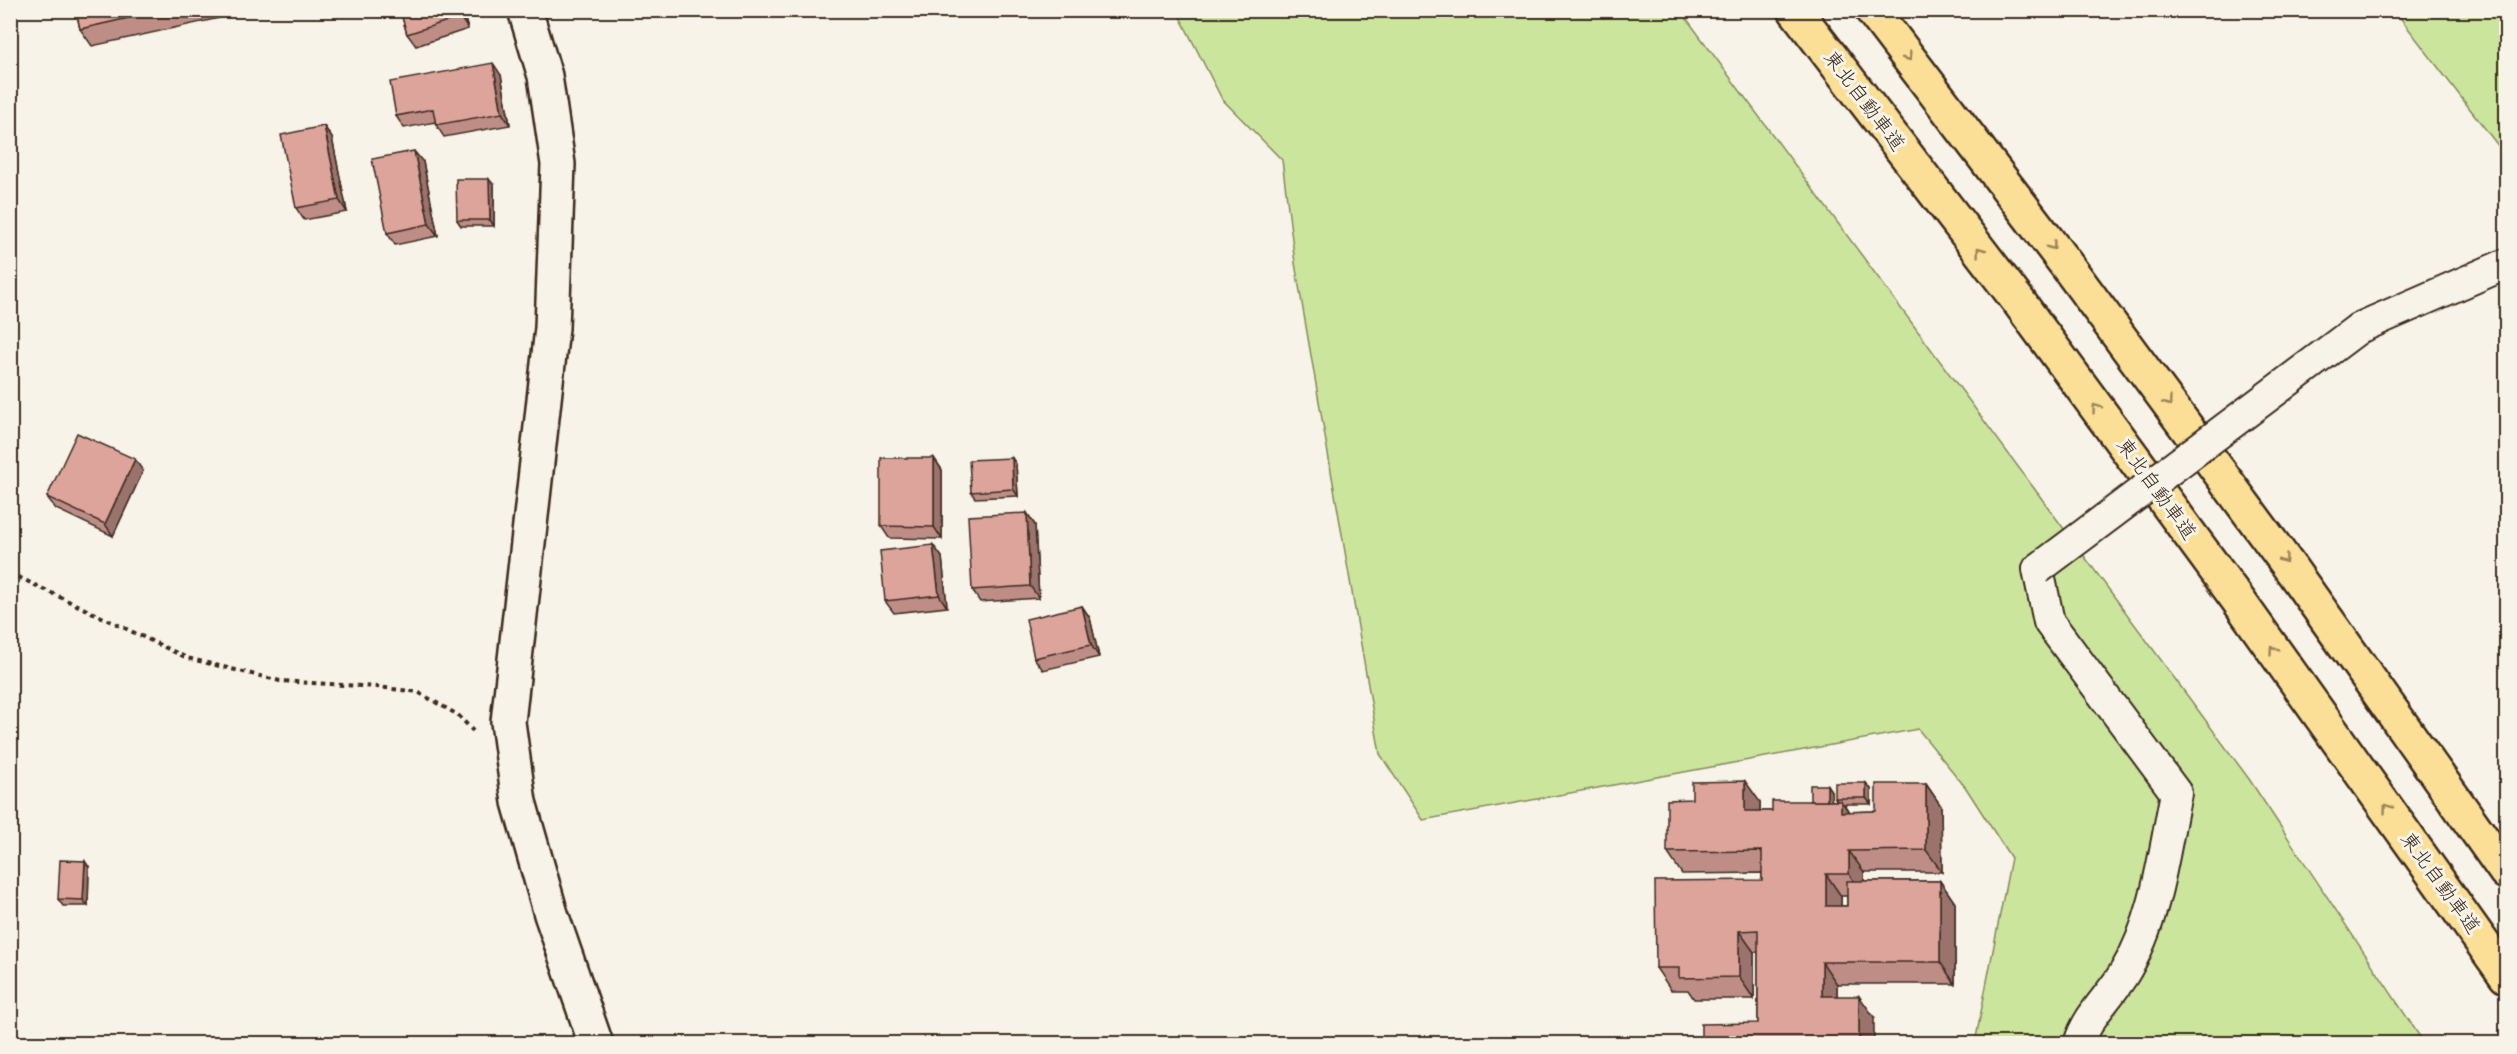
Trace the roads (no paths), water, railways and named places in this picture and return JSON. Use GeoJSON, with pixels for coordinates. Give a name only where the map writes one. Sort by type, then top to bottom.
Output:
{"type":"FeatureCollection","features":[{"type":"Feature","properties":{"kind":"highway","name":"東北自動車道"},"geometry":{"type":"LineString","coordinates":[[1795,10],[2019,302],[2238,600],[2506,975]]}},
{"type":"Feature","properties":{"kind":"highway"},"geometry":{"type":"LineString","coordinates":[[1872,10],[2068,267],[2291,569],[2506,872]]}},
{"type":"Feature","properties":{"kind":"street"},"geometry":{"type":"LineString","coordinates":[[525,10],[545,76],[558,164],[552,328],[508,722],[519,802],[551,914],[596,1044]]}},
{"type":"Feature","properties":{"kind":"street"},"geometry":{"type":"LineString","coordinates":[[2079,1044],[2084,1027],[2126,970],[2146,924],[2176,793],[2049,622],[2038,569],[2359,328],[2506,264]]}}]}
